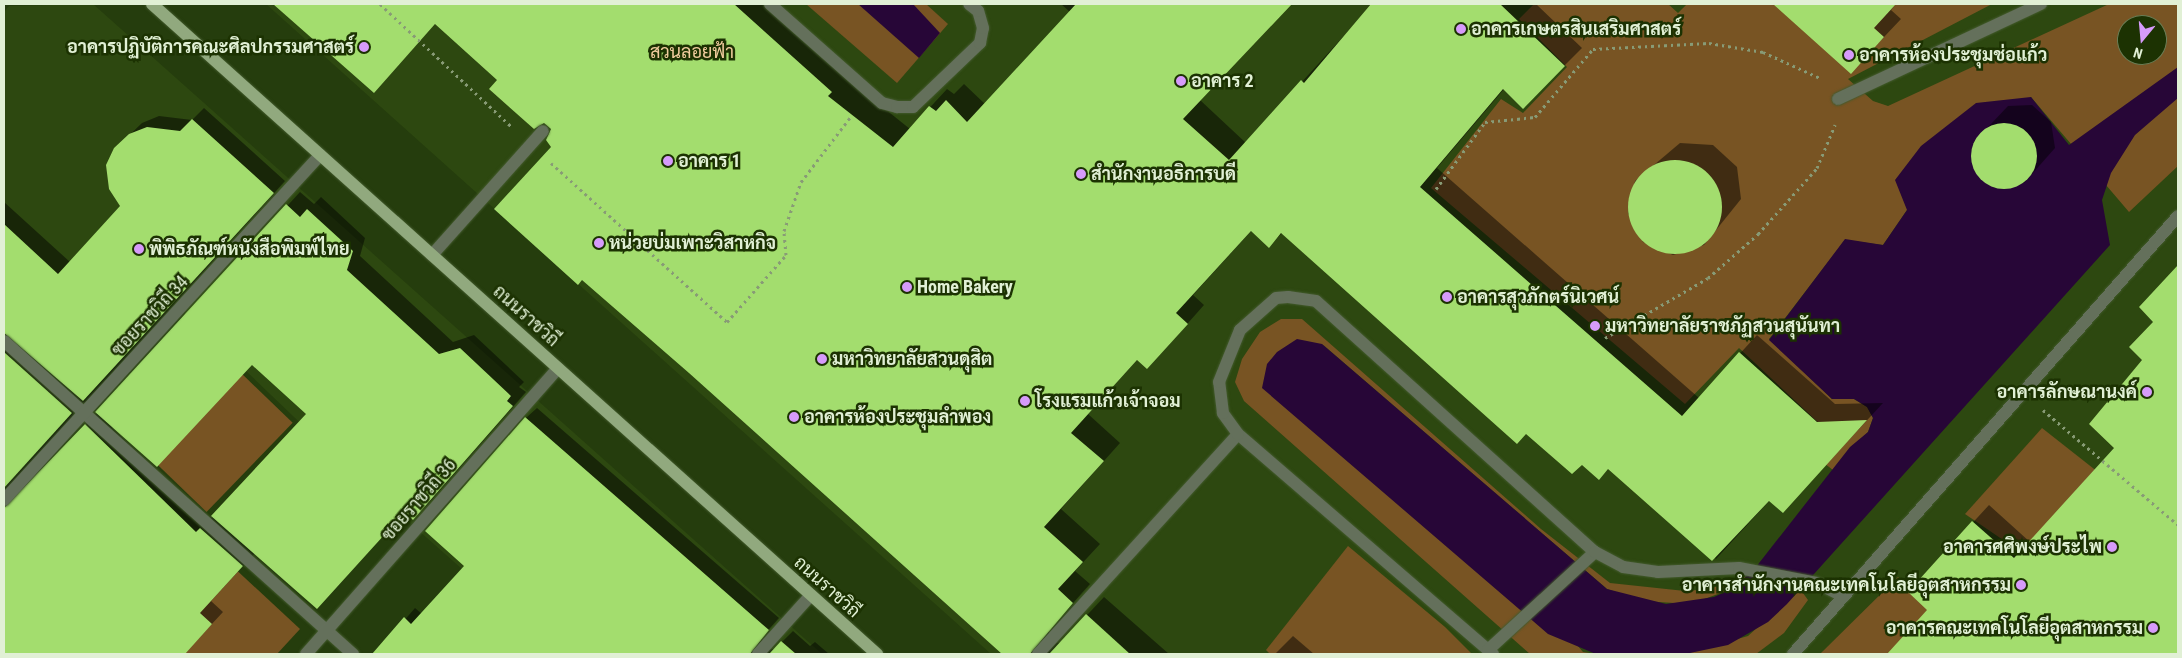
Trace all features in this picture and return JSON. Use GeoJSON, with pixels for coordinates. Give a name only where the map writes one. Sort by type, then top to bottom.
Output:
{"type":"FeatureCollection","features":[{"type":"Feature","properties":{"kind":"main road","name":"ถนนราชวิถี"},"geometry":{"type":"LineString","coordinates":[[152,4],[876,654]]}},
{"type":"Feature","properties":{"kind":"street"},"geometry":{"type":"LineString","coordinates":[[770,4],[882,103],[913,107],[980,43],[983,28],[978,11],[969,4]]}},
{"type":"Feature","properties":{"kind":"street"},"geometry":{"type":"LineString","coordinates":[[1838,98],[2041,4]]}},
{"type":"Feature","properties":{"kind":"street"},"geometry":{"type":"LineString","coordinates":[[432,255],[543,131]]}},
{"type":"Feature","properties":{"kind":"street","name":"ซอยราชวิถี 34"},"geometry":{"type":"LineString","coordinates":[[4,500],[320,155]]}},
{"type":"Feature","properties":{"kind":"street"},"geometry":{"type":"LineString","coordinates":[[1793,654],[2178,216]]}},
{"type":"Feature","properties":{"kind":"street"},"geometry":{"type":"LineString","coordinates":[[1595,552],[1491,652],[1238,434],[1223,413],[1219,382],[1240,330],[1276,298],[1316,301],[1595,552],[1623,568],[1658,572],[1739,568],[1817,584],[1844,597]]}},
{"type":"Feature","properties":{"kind":"street"},"geometry":{"type":"LineString","coordinates":[[4,341],[353,654]]}},
{"type":"Feature","properties":{"kind":"street","name":"ซอยราชวิถี 36"},"geometry":{"type":"LineString","coordinates":[[306,654],[558,368]]}},
{"type":"Feature","properties":{"kind":"street"},"geometry":{"type":"LineString","coordinates":[[1038,654],[1238,434]]}},
{"type":"Feature","properties":{"kind":"street"},"geometry":{"type":"LineString","coordinates":[[758,654],[811,595]]}},
{"type":"Feature","properties":{"kind":"path"},"geometry":{"type":"LineString","coordinates":[[380,4],[531,145],[726,322],[786,255],[784,231],[802,182],[869,92]]}},
{"type":"Feature","properties":{"kind":"path"},"geometry":{"type":"LineString","coordinates":[[1436,189],[1485,122],[1535,117],[1593,50],[1709,43],[1763,52],[1820,78],[1838,98],[1833,134],[1817,168],[1758,234],[1708,278],[1605,338]]}},
{"type":"Feature","properties":{"kind":"path"},"geometry":{"type":"LineString","coordinates":[[2023,393],[2178,525]]}},
{"type":"Feature","properties":{"kind":"shaded area"},"geometry":{"type":"Polygon","coordinates":[[[93,4],[822,654],[558,654],[340,461],[175,303],[66,412],[4,359],[4,12],[9,6],[93,4]]]}},
{"type":"Feature","properties":{"kind":"shaded area","name":"มหาวิทยาลัยราชภัฏสวนสุนันทา"},"geometry":{"type":"Polygon","coordinates":[[[266,4],[2178,4],[2178,654],[991,654],[266,4]]]}},
{"type":"Feature","properties":{"kind":"shaded area"},"geometry":{"type":"Polygon","coordinates":[[[806,4],[926,4],[948,24],[897,83],[806,4]]]}},
{"type":"Feature","properties":{"kind":"shaded area"},"geometry":{"type":"Polygon","coordinates":[[[858,4],[913,4],[940,33],[919,58],[858,4]]]}},
{"type":"Feature","properties":{"kind":"shaded area"},"geometry":{"type":"Polygon","coordinates":[[[1534,4],[1668,4],[1678,13],[1687,4],[1992,4],[1848,79],[1873,101],[1888,106],[2109,4],[2178,4],[2178,166],[2129,212],[2031,97],[1907,210],[1883,245],[1845,240],[1769,339],[1832,399],[1854,399],[1867,407],[1873,418],[1868,432],[1833,470],[1808,451],[1823,427],[1739,348],[1685,404],[1431,188],[1501,99],[1523,113],[1567,67],[1519,19],[1534,4]]]}},
{"type":"Feature","properties":{"kind":"shaded area"},"geometry":{"type":"Polygon","coordinates":[[[2178,67],[2178,98],[2135,135],[2111,173],[2102,200],[2110,245],[1787,604],[1768,622],[1728,645],[1685,654],[1596,654],[1548,634],[1262,388],[1267,364],[1277,352],[1297,339],[1322,344],[1607,589],[1666,604],[1714,597],[1734,588],[1756,567],[1850,447],[1868,432],[1873,418],[1867,407],[1854,399],[1832,399],[1769,340],[1845,239],[1883,245],[1907,210],[1895,180],[1921,146],[1976,103],[2031,97],[2069,145],[2178,67]]]}},
{"type":"Feature","properties":{"kind":"shaded area"},"geometry":{"type":"Polygon","coordinates":[[[1281,319],[1302,319],[1541,529],[1610,583],[1685,591],[1709,589],[1748,576],[1734,588],[1691,604],[1642,601],[1607,589],[1322,344],[1583,652],[1596,654],[1530,654],[1244,401],[1235,382],[1242,359],[1260,332],[1281,319]]]}},
{"type":"Feature","properties":{"kind":"shaded area"},"geometry":{"type":"Polygon","coordinates":[[[238,370],[293,423],[207,512],[152,459],[238,370]]]}},
{"type":"Feature","properties":{"kind":"shaded area"},"geometry":{"type":"Polygon","coordinates":[[[2042,428],[2178,535],[2178,566],[2131,627],[1965,514],[2042,428]]]}},
{"type":"Feature","properties":{"kind":"shaded area"},"geometry":{"type":"Polygon","coordinates":[[[1348,546],[1445,627],[1472,654],[1270,654],[1266,650],[1348,546]]]}},
{"type":"Feature","properties":{"kind":"shaded area"},"geometry":{"type":"Polygon","coordinates":[[[231,565],[300,629],[277,654],[159,654],[153,648],[231,565]]]}},
{"type":"Feature","properties":{"kind":"shaded area"},"geometry":{"type":"Polygon","coordinates":[[[1898,577],[1988,654],[1820,654],[1898,577]]]}},
{"type":"Feature","properties":{"kind":"shaded area"},"geometry":{"type":"Polygon","coordinates":[[[1800,589],[1808,600],[1784,633],[1756,654],[1685,654],[1748,636],[1800,589]]]}},
{"type":"Feature","properties":{"kind":"building"},"geometry":{"type":"Polygon","coordinates":[[[273,4],[734,4],[832,92],[828,96],[893,147],[929,106],[936,111],[946,100],[967,122],[1076,4],[1292,4],[1183,119],[1229,160],[1301,80],[1304,83],[1371,4],[1500,4],[1565,66],[1523,109],[1503,89],[1420,187],[1682,416],[1739,352],[1817,422],[1867,420],[1783,513],[1769,501],[1712,561],[1608,469],[1599,480],[1582,465],[1572,474],[1526,434],[1517,444],[1281,233],[1269,248],[1251,231],[1176,313],[1188,324],[1147,369],[1137,360],[1071,433],[1104,461],[1044,527],[1083,562],[1058,589],[1073,603],[1030,654],[1002,654],[689,373],[582,280],[578,285],[494,209],[551,147],[546,140],[551,129],[544,123],[534,129],[489,89],[497,80],[435,24],[374,93],[273,4]]]}},
{"type":"Feature","properties":{"kind":"building","name":"อาคารห้องประชุมช่อแก้ว"},"geometry":{"type":"Polygon","coordinates":[[[1773,4],[1896,4],[1874,28],[1884,37],[1851,74],[1773,4]]]}},
{"type":"Feature","properties":{"kind":"building","name":"พิพิธภัณฑ์หนังสือพิมพ์ไทย"},"geometry":{"type":"Polygon","coordinates":[[[192,119],[274,193],[83,401],[4,333],[4,224],[58,274],[120,206],[109,189],[106,165],[114,148],[129,134],[147,127],[180,131],[192,119]]]}},
{"type":"Feature","properties":{"kind":"building"},"geometry":{"type":"Polygon","coordinates":[[[2004,123],[2017,126],[2027,133],[2034,143],[2037,156],[2034,169],[2027,179],[2017,186],[2004,189],[1991,186],[1981,179],[1974,169],[1971,156],[1974,143],[1981,133],[1991,126],[2004,123]]]}},
{"type":"Feature","properties":{"kind":"building"},"geometry":{"type":"Polygon","coordinates":[[[1675,160],[1693,163],[1708,174],[1719,189],[1722,207],[1719,225],[1708,240],[1693,251],[1675,254],[1657,251],[1642,240],[1631,225],[1628,207],[1631,189],[1642,174],[1657,163],[1675,160]]]}},
{"type":"Feature","properties":{"kind":"building"},"geometry":{"type":"Polygon","coordinates":[[[286,204],[300,217],[307,209],[353,251],[347,270],[439,354],[460,348],[511,396],[507,401],[513,406],[413,520],[405,512],[317,609],[211,516],[306,414],[252,365],[157,467],[95,412],[286,204]]]}},
{"type":"Feature","properties":{"kind":"building"},"geometry":{"type":"Polygon","coordinates":[[[2178,265],[2178,654],[1887,654],[1927,610],[1908,592],[1972,521],[2014,558],[2114,448],[2089,424],[2142,360],[2129,347],[2153,322],[2139,307],[2178,265]]]}},
{"type":"Feature","properties":{"kind":"building"},"geometry":{"type":"Polygon","coordinates":[[[4,352],[72,413],[4,488],[4,352]]]}},
{"type":"Feature","properties":{"kind":"building"},"geometry":{"type":"Polygon","coordinates":[[[525,417],[769,630],[750,654],[372,654],[404,617],[411,624],[464,566],[425,531],[525,417]]]}},
{"type":"Feature","properties":{"kind":"building"},"geometry":{"type":"Polygon","coordinates":[[[85,424],[196,532],[200,528],[243,566],[200,613],[212,624],[185,654],[4,654],[4,508],[85,424]]]}},
{"type":"Feature","properties":{"kind":"building"},"geometry":{"type":"Polygon","coordinates":[[[1086,614],[1130,654],[1049,654],[1086,614]]]}},
{"type":"Feature","properties":{"kind":"building"},"geometry":{"type":"Polygon","coordinates":[[[781,641],[796,654],[769,654],[781,641]]]}},
{"type":"Feature","properties":{"kind":"place","name":"อาคารเกษตรสินเสริมศาสตร์"},"geometry":{"type":"Point","coordinates":[1461,29]}},
{"type":"Feature","properties":{"kind":"place","name":"อาคารปฏิบัติการคณะศิลปกรรมศาสตร์"},"geometry":{"type":"Point","coordinates":[364,47]}},
{"type":"Feature","properties":{"kind":"place","name":"อาคารห้องประชุมช่อแก้ว"},"geometry":{"type":"Point","coordinates":[1849,55]}},
{"type":"Feature","properties":{"kind":"place","name":"อาคาร 2"},"geometry":{"type":"Point","coordinates":[1181,81]}},
{"type":"Feature","properties":{"kind":"place","name":"อาคาร 1"},"geometry":{"type":"Point","coordinates":[668,161]}},
{"type":"Feature","properties":{"kind":"place","name":"สำนักงานอธิการบดี"},"geometry":{"type":"Point","coordinates":[1081,174]}},
{"type":"Feature","properties":{"kind":"place","name":"หน่วยบ่มเพาะวิสาหกิจ"},"geometry":{"type":"Point","coordinates":[599,243]}},
{"type":"Feature","properties":{"kind":"place","name":"พิพิธภัณฑ์หนังสือพิมพ์ไทย"},"geometry":{"type":"Point","coordinates":[139,249]}},
{"type":"Feature","properties":{"kind":"place","name":"Home Bakery"},"geometry":{"type":"Point","coordinates":[907,287]}},
{"type":"Feature","properties":{"kind":"place","name":"อาคารสุวภักตร์นิเวศน์"},"geometry":{"type":"Point","coordinates":[1447,297]}},
{"type":"Feature","properties":{"kind":"place","name":"มหาวิทยาลัยราชภัฏสวนสุนันทา"},"geometry":{"type":"Point","coordinates":[1595,326]}},
{"type":"Feature","properties":{"kind":"place","name":"มหาวิทยาลัยสวนดุสิต"},"geometry":{"type":"Point","coordinates":[822,359]}},
{"type":"Feature","properties":{"kind":"place","name":"อาคารลักษณานงค์"},"geometry":{"type":"Point","coordinates":[2147,392]}},
{"type":"Feature","properties":{"kind":"place","name":"โรงแรมแก้วเจ้าจอม"},"geometry":{"type":"Point","coordinates":[1025,401]}},
{"type":"Feature","properties":{"kind":"place","name":"อาคารห้องประชุมลำพอง"},"geometry":{"type":"Point","coordinates":[794,417]}},
{"type":"Feature","properties":{"kind":"place","name":"อาคารศศิพงษ์ประไพ"},"geometry":{"type":"Point","coordinates":[2112,547]}},
{"type":"Feature","properties":{"kind":"place","name":"อาคารสำนักงานคณะเทคโนโลยีอุตสาหกรรม"},"geometry":{"type":"Point","coordinates":[2021,585]}},
{"type":"Feature","properties":{"kind":"place","name":"อาคารคณะเทคโนโลยีอุตสาหกรรม"},"geometry":{"type":"Point","coordinates":[2153,628]}},
{"type":"Feature","properties":{"kind":"park label","name":"สวนลอยฟ้า"},"geometry":{"type":"Point","coordinates":[692,52]}}]}
